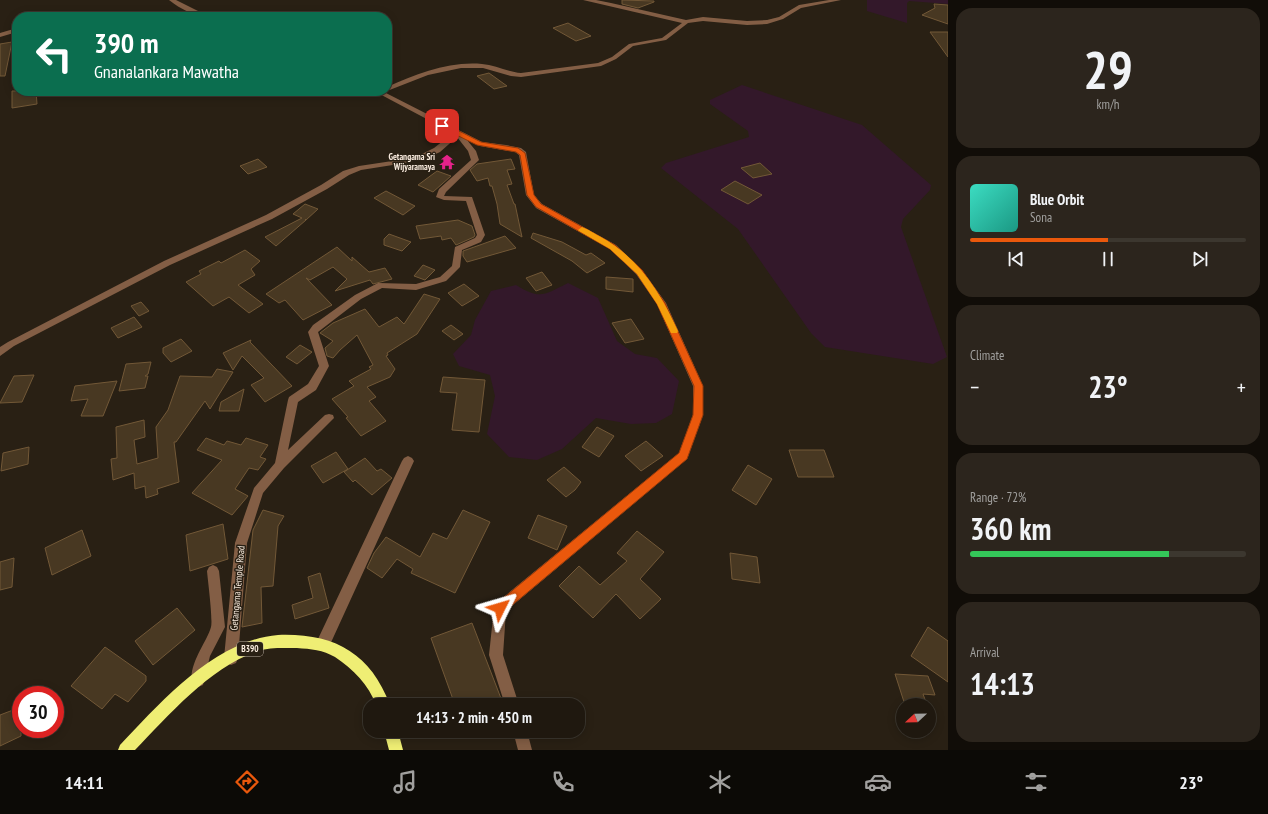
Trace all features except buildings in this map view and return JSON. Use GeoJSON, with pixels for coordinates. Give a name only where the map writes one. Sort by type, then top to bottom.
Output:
{"type":"FeatureCollection","features":[{"type":"Feature","properties":{"kind":"main road","name":"B390"},"geometry":{"type":"LineString","coordinates":[[126,750],[170,704],[198,680],[231,658],[257,645],[283,641],[323,644],[348,657],[366,674],[379,698]]}},
{"type":"Feature","properties":{"kind":"main road"},"geometry":{"type":"LineString","coordinates":[[393,738],[396,750]]}},
{"type":"Feature","properties":{"kind":"street"},"geometry":{"type":"LineString","coordinates":[[172,0],[195,12]]}},
{"type":"Feature","properties":{"kind":"street"},"geometry":{"type":"LineString","coordinates":[[586,0],[618,5],[648,14],[686,22],[703,19],[747,23],[767,22],[781,18],[799,7],[838,0]]}},
{"type":"Feature","properties":{"kind":"street"},"geometry":{"type":"LineString","coordinates":[[392,87],[426,73],[462,66],[483,66],[511,74],[522,75],[598,66],[614,58],[631,45],[664,39],[671,36],[686,22]]}},
{"type":"Feature","properties":{"kind":"street"},"geometry":{"type":"LineString","coordinates":[[0,36],[12,32]]}},
{"type":"Feature","properties":{"kind":"street"},"geometry":{"type":"LineString","coordinates":[[387,96],[480,144],[518,150],[523,154],[530,195],[539,206],[613,247],[639,272],[661,303],[698,386],[698,415],[683,456],[500,608],[496,655],[510,698]]}},
{"type":"Feature","properties":{"kind":"street"},"geometry":{"type":"LineString","coordinates":[[0,352],[11,344],[167,263],[269,217],[324,188],[346,173],[359,168],[399,162],[424,156],[437,150],[457,133]]}},
{"type":"Feature","properties":{"kind":"street","name":"Getangama Temple Road"},"geometry":{"type":"LineString","coordinates":[[231,658],[241,543],[258,491],[280,465],[293,400],[312,387],[324,366],[313,332],[316,326],[358,297],[381,285],[416,287],[443,279],[456,267],[458,249],[478,240],[481,235],[469,199],[464,197],[448,200],[440,197],[442,191],[475,160],[472,151],[457,133]]}},
{"type":"Feature","properties":{"kind":"street"},"geometry":{"type":"LineString","coordinates":[[280,465],[329,418]]}},
{"type":"Feature","properties":{"kind":"street"},"geometry":{"type":"LineString","coordinates":[[323,644],[408,461]]}},
{"type":"Feature","properties":{"kind":"street"},"geometry":{"type":"LineString","coordinates":[[198,680],[204,654],[218,627],[213,571]]}},
{"type":"Feature","properties":{"kind":"street"},"geometry":{"type":"LineString","coordinates":[[522,738],[525,750]]}},
{"type":"Feature","properties":{"kind":"shaded area"},"geometry":{"type":"Polygon","coordinates":[[[867,0],[948,0],[948,4],[909,1],[907,3],[907,23],[867,11],[867,0]]]}},
{"type":"Feature","properties":{"kind":"shaded area"},"geometry":{"type":"Polygon","coordinates":[[[742,85],[862,125],[931,185],[930,190],[903,219],[901,227],[947,357],[933,364],[825,347],[811,333],[738,229],[661,168],[666,163],[749,137],[748,131],[710,104],[710,100],[742,85]]]}},
{"type":"Feature","properties":{"kind":"shaded area"},"geometry":{"type":"Polygon","coordinates":[[[568,283],[598,298],[617,341],[635,354],[657,358],[679,381],[672,414],[656,423],[631,424],[596,418],[562,449],[537,460],[509,457],[487,434],[495,396],[490,375],[459,366],[453,354],[471,335],[475,320],[491,291],[516,285],[531,293],[542,294],[568,283]]]}},
{"type":"Feature","properties":{"kind":"slow traffic"},"geometry":{"type":"LineString","coordinates":[[582,230],[613,247],[639,272],[661,303],[674,331]]}},
{"type":"Feature","properties":{"kind":"place","name":"Getangama Sri Wijyaramaya"},"geometry":{"type":"Point","coordinates":[447,162]}},
{"type":"Feature","properties":{"kind":"route"},"geometry":{"type":"LineString","coordinates":[[442,126],[480,144],[506,147],[518,150],[523,154],[530,195],[539,206],[613,247],[639,272],[661,303],[698,386],[698,415],[683,456],[500,608]]}}]}
